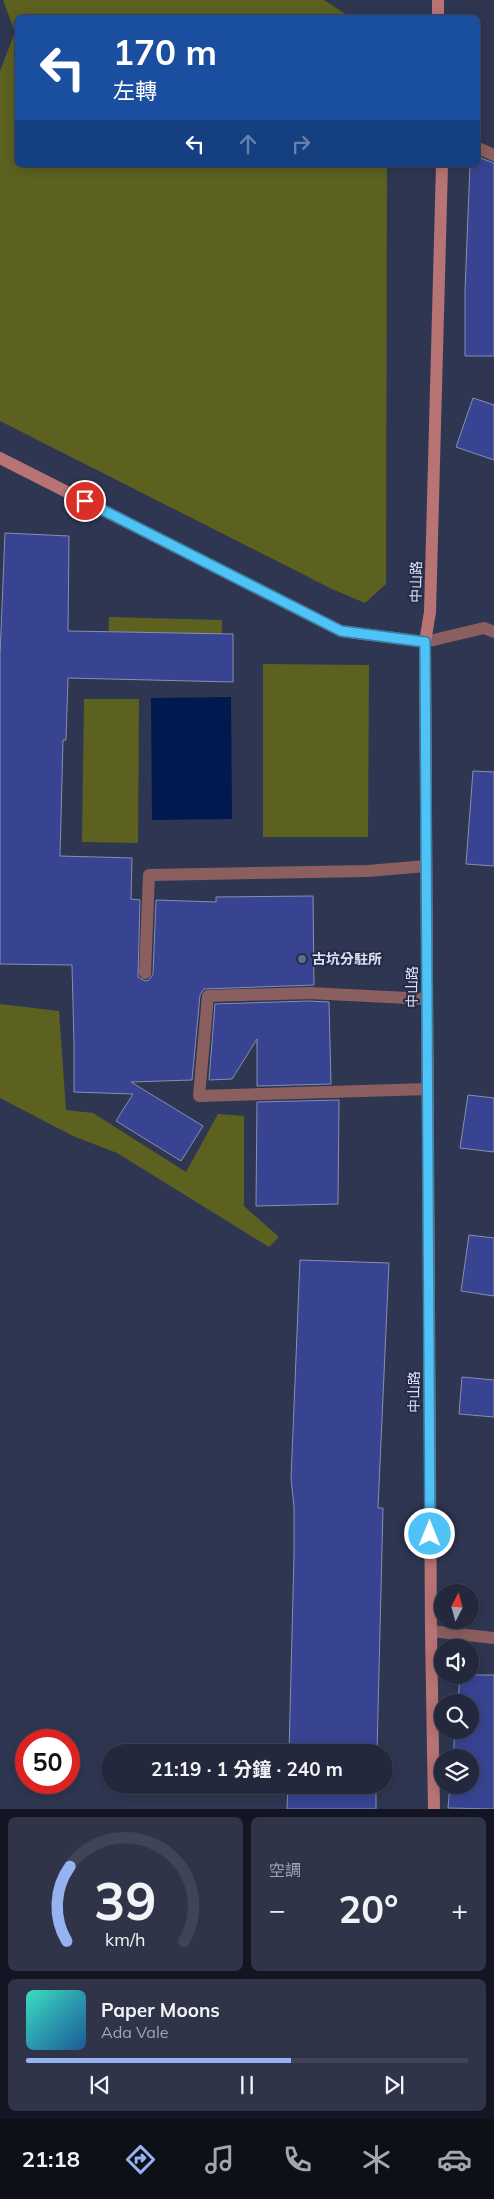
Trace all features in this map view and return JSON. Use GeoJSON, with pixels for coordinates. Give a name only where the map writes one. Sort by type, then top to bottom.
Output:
{"type":"FeatureCollection","features":[{"type":"Feature","properties":{"kind":"main road"},"geometry":{"type":"LineString","coordinates":[[438,0],[438,15]]}},
{"type":"Feature","properties":{"kind":"main road","name":"中山路"},"geometry":{"type":"LineString","coordinates":[[434,1809],[431,1631],[425,642],[430,612],[442,167]]}},
{"type":"Feature","properties":{"kind":"main road"},"geometry":{"type":"LineString","coordinates":[[0,458],[341,631],[425,642]]}},
{"type":"Feature","properties":{"kind":"street"},"geometry":{"type":"LineString","coordinates":[[480,149],[494,155]]}},
{"type":"Feature","properties":{"kind":"street"},"geometry":{"type":"LineString","coordinates":[[425,642],[484,628],[494,632]]}},
{"type":"Feature","properties":{"kind":"street"},"geometry":{"type":"LineString","coordinates":[[145,973],[148,875],[368,871],[426,866]]}},
{"type":"Feature","properties":{"kind":"street"},"geometry":{"type":"LineString","coordinates":[[427,999],[309,993],[208,996],[199,1096],[428,1089]]}},
{"type":"Feature","properties":{"kind":"street"},"geometry":{"type":"LineString","coordinates":[[431,1631],[494,1638]]}},
{"type":"Feature","properties":{"kind":"green space"},"geometry":{"type":"Polygon","coordinates":[[[3,0],[324,0],[347,15],[15,15],[15,32],[3,0]]]}},
{"type":"Feature","properties":{"kind":"green space"},"geometry":{"type":"Polygon","coordinates":[[[15,32],[15,167],[387,167],[386,584],[365,603],[332,589],[0,421],[0,71],[15,32]]]}},
{"type":"Feature","properties":{"kind":"green space"},"geometry":{"type":"Polygon","coordinates":[[[109,617],[222,620],[221,679],[107,676],[109,617]]]}},
{"type":"Feature","properties":{"kind":"green space"},"geometry":{"type":"Polygon","coordinates":[[[263,664],[369,665],[368,837],[263,837],[263,664]]]}},
{"type":"Feature","properties":{"kind":"green space"},"geometry":{"type":"Polygon","coordinates":[[[84,699],[139,699],[138,843],[82,842],[84,699]]]}},
{"type":"Feature","properties":{"kind":"green space"},"geometry":{"type":"Polygon","coordinates":[[[0,1004],[59,1011],[66,1110],[93,1113],[186,1172],[218,1114],[244,1116],[244,1206],[279,1237],[269,1247],[117,1153],[73,1136],[0,1098],[0,1004]]]}},
{"type":"Feature","properties":{"kind":"water"},"geometry":{"type":"Polygon","coordinates":[[[231,697],[232,819],[152,820],[151,698],[231,697]]]}},
{"type":"Feature","properties":{"kind":"building"},"geometry":{"type":"Polygon","coordinates":[[[480,158],[494,163],[494,356],[465,356],[465,290],[470,167],[480,167],[480,158]]]}},
{"type":"Feature","properties":{"kind":"building"},"geometry":{"type":"Polygon","coordinates":[[[473,398],[494,405],[494,460],[456,447],[473,398]]]}},
{"type":"Feature","properties":{"kind":"building"},"geometry":{"type":"Polygon","coordinates":[[[5,533],[69,536],[68,631],[233,634],[233,682],[68,678],[66,740],[63,740],[60,856],[132,858],[131,899],[140,900],[138,977],[145,981],[149,980],[153,974],[156,900],[216,902],[216,897],[313,896],[314,985],[204,989],[200,995],[192,1080],[131,1082],[203,1126],[181,1161],[116,1121],[133,1094],[74,1092],[72,965],[0,964],[0,656],[5,533]]]}},
{"type":"Feature","properties":{"kind":"building"},"geometry":{"type":"Polygon","coordinates":[[[473,771],[494,772],[494,866],[466,864],[473,771]]]}},
{"type":"Feature","properties":{"kind":"building"},"geometry":{"type":"Polygon","coordinates":[[[329,1002],[331,1084],[257,1086],[257,1039],[232,1079],[209,1080],[215,1004],[329,1002]]]}},
{"type":"Feature","properties":{"kind":"building"},"geometry":{"type":"Polygon","coordinates":[[[468,1095],[494,1098],[494,1152],[460,1148],[468,1095]]]}},
{"type":"Feature","properties":{"kind":"building"},"geometry":{"type":"Polygon","coordinates":[[[339,1100],[338,1204],[256,1206],[257,1102],[339,1100]]]}},
{"type":"Feature","properties":{"kind":"building"},"geometry":{"type":"Polygon","coordinates":[[[469,1235],[494,1238],[494,1296],[461,1291],[469,1235]]]}},
{"type":"Feature","properties":{"kind":"building"},"geometry":{"type":"Polygon","coordinates":[[[300,1260],[389,1263],[378,1508],[383,1508],[377,1744],[289,1744],[294,1555],[294,1507],[291,1479],[300,1260]]]}},
{"type":"Feature","properties":{"kind":"building"},"geometry":{"type":"Polygon","coordinates":[[[462,1377],[494,1380],[494,1417],[459,1414],[462,1377]]]}},
{"type":"Feature","properties":{"kind":"building"},"geometry":{"type":"Polygon","coordinates":[[[479,1675],[494,1675],[494,1809],[448,1808],[449,1794],[479,1794],[479,1749],[454,1749],[454,1739],[479,1739],[479,1694],[459,1694],[459,1684],[479,1684],[479,1675]]]}},
{"type":"Feature","properties":{"kind":"building"},"geometry":{"type":"Polygon","coordinates":[[[288,1794],[376,1794],[376,1809],[287,1809],[288,1794]]]}},
{"type":"Feature","properties":{"kind":"place","name":"古坑分駐所"},"geometry":{"type":"Point","coordinates":[302,959]}},
{"type":"Feature","properties":{"kind":"route"},"geometry":{"type":"LineString","coordinates":[[85,501],[341,631],[425,642],[430,1534]]}}]}
